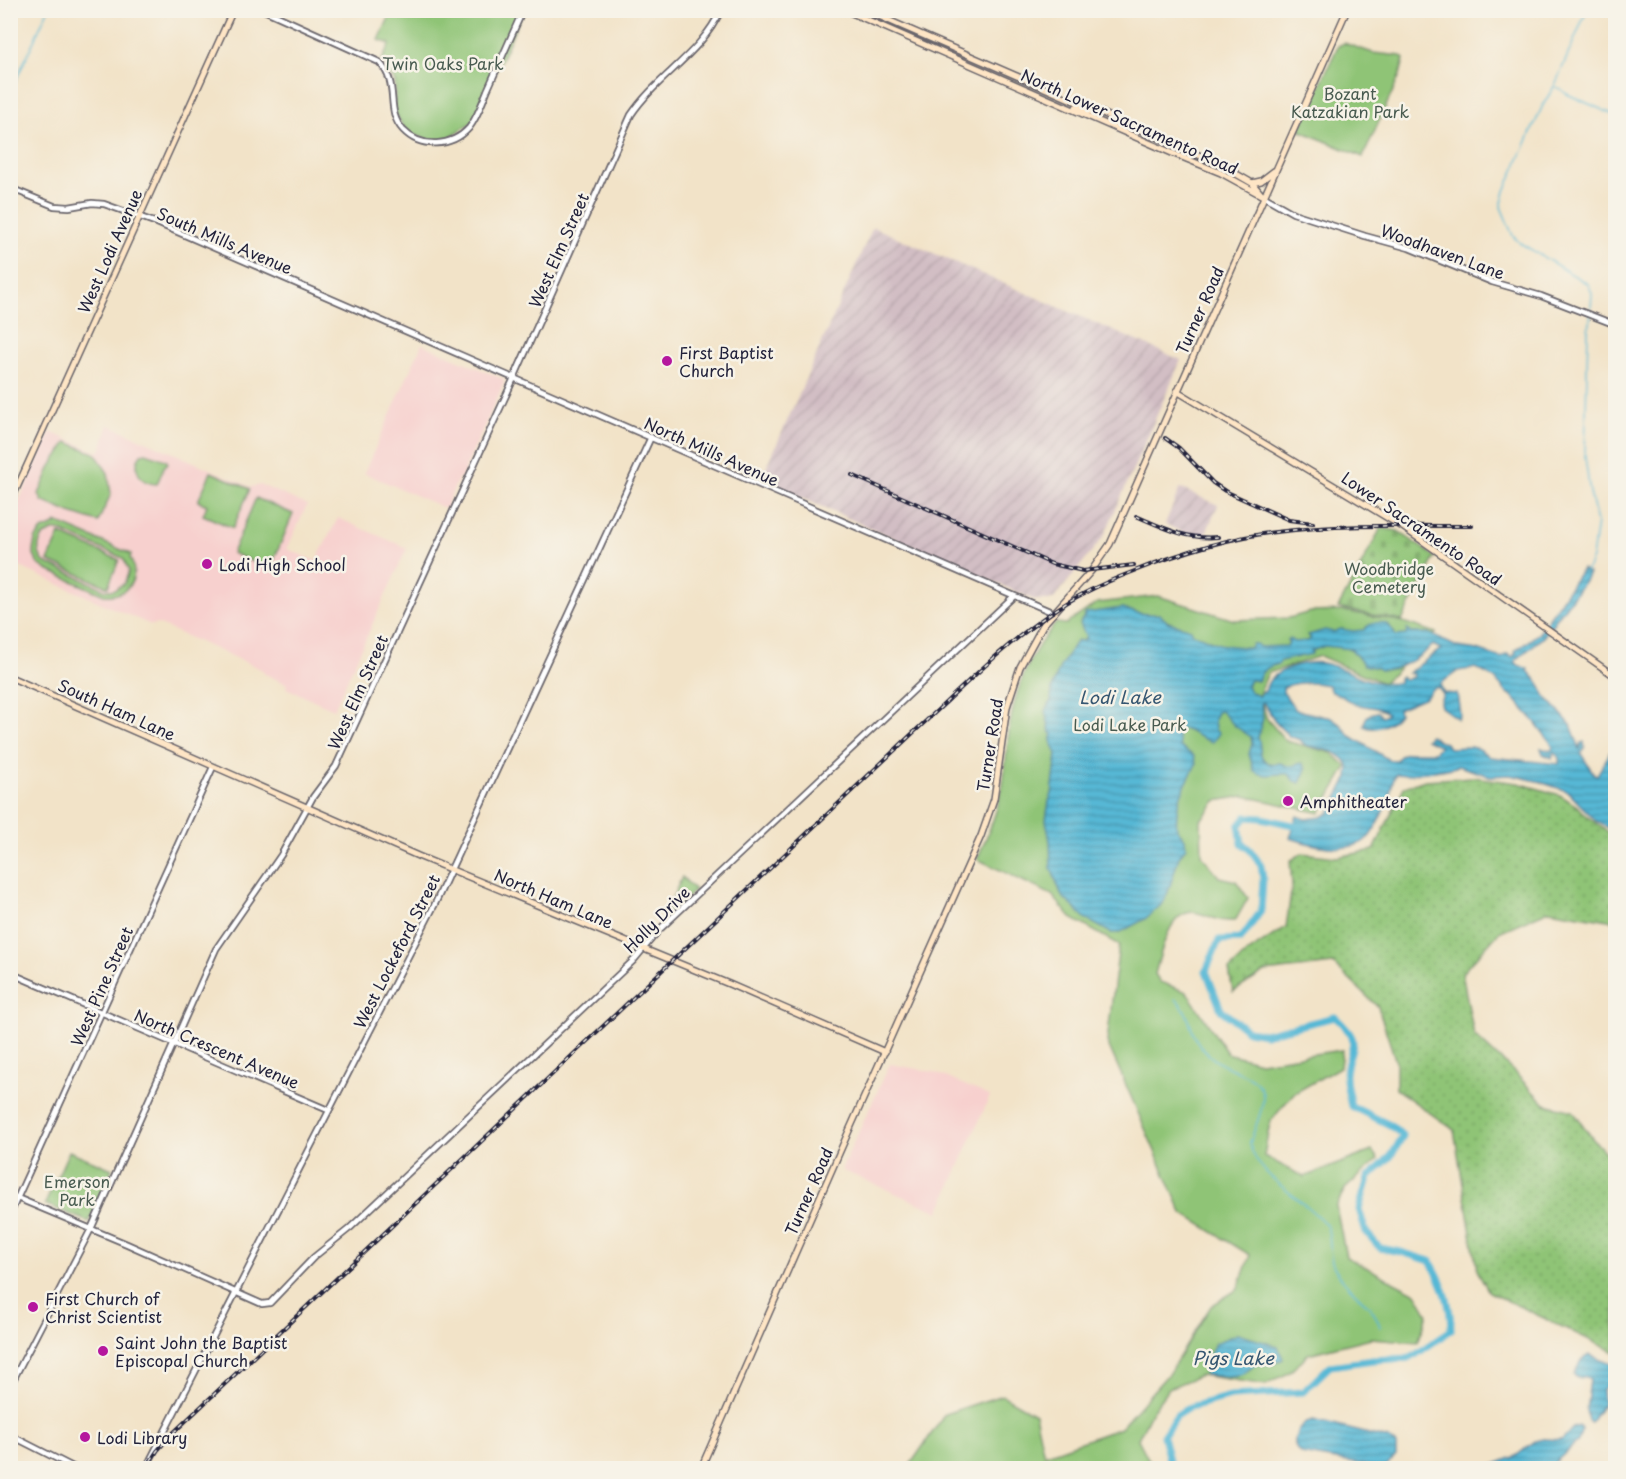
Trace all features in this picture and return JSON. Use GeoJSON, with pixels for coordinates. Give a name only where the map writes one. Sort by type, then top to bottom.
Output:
{"type":"FeatureCollection","features":[{"type":"Feature","properties":{"kind":"main road","name":"West Lodi Avenue"},"geometry":{"type":"LineString","coordinates":[[10,503],[233,10]]}},
{"type":"Feature","properties":{"kind":"main road","name":"North Lower Sacramento Road"},"geometry":{"type":"LineString","coordinates":[[845,10],[1205,166],[1263,196]]}},
{"type":"Feature","properties":{"kind":"main road","name":"North Lower Sacramento Road"},"geometry":{"type":"LineString","coordinates":[[865,10],[1219,164],[1252,183],[1263,196]]}},
{"type":"Feature","properties":{"kind":"main road","name":"Turner Road"},"geometry":{"type":"LineString","coordinates":[[701,1468],[981,836],[996,790],[1005,718],[1013,686],[1035,638],[1053,613],[1087,577],[1107,549],[1347,10]]}},
{"type":"Feature","properties":{"kind":"main road"},"geometry":{"type":"LineString","coordinates":[[1063,106],[1070,105],[1095,115],[1099,112]]}},
{"type":"Feature","properties":{"kind":"main road"},"geometry":{"type":"LineString","coordinates":[[1096,120],[1104,118],[1132,130],[1137,129]]}},
{"type":"Feature","properties":{"kind":"main road"},"geometry":{"type":"LineString","coordinates":[[1252,183],[1261,181],[1275,170]]}},
{"type":"Feature","properties":{"kind":"main road","name":"Lower Sacramento Road"},"geometry":{"type":"LineString","coordinates":[[1178,391],[1385,515],[1616,677]]}},
{"type":"Feature","properties":{"kind":"main road","name":"South Ham Lane"},"geometry":{"type":"LineString","coordinates":[[10,677],[213,767]]}},
{"type":"Feature","properties":{"kind":"main road","name":"North Ham Lane"},"geometry":{"type":"LineString","coordinates":[[213,767],[885,1052]]}},
{"type":"Feature","properties":{"kind":"street"},"geometry":{"type":"LineString","coordinates":[[264,10],[379,62],[390,78],[397,121],[416,139],[434,143],[453,140],[473,122],[523,10]]}},
{"type":"Feature","properties":{"kind":"street","name":"West Elm Street"},"geometry":{"type":"LineString","coordinates":[[10,1386],[91,1229],[216,949],[281,855],[307,808],[336,766],[631,116],[644,97],[696,49],[714,25],[721,10]]}},
{"type":"Feature","properties":{"kind":"street","name":"South Mills Avenue"},"geometry":{"type":"LineString","coordinates":[[10,188],[54,206],[69,207],[100,203],[112,206],[360,311]]}},
{"type":"Feature","properties":{"kind":"street","name":"Woodhaven Lane"},"geometry":{"type":"LineString","coordinates":[[1263,196],[1293,213],[1365,237],[1408,248],[1492,282],[1541,296],[1616,325]]}},
{"type":"Feature","properties":{"kind":"street","name":"North Mills Avenue"},"geometry":{"type":"LineString","coordinates":[[360,311],[1053,613]]}},
{"type":"Feature","properties":{"kind":"street","name":"West Lockeford Street"},"geometry":{"type":"LineString","coordinates":[[146,1468],[452,870],[651,437]]}},
{"type":"Feature","properties":{"kind":"street","name":"Holly Drive"},"geometry":{"type":"LineString","coordinates":[[235,1292],[262,1304],[270,1303],[314,1257],[350,1228],[644,950],[659,930],[1014,596]]}},
{"type":"Feature","properties":{"kind":"street","name":"West Pine Street"},"geometry":{"type":"LineString","coordinates":[[10,1214],[213,767]]}},
{"type":"Feature","properties":{"kind":"street","name":"North Crescent Avenue"},"geometry":{"type":"LineString","coordinates":[[10,973],[328,1110]]}},
{"type":"Feature","properties":{"kind":"street"},"geometry":{"type":"LineString","coordinates":[[10,1195],[235,1292]]}},
{"type":"Feature","properties":{"kind":"street"},"geometry":{"type":"LineString","coordinates":[[10,1435],[75,1468]]}},
{"type":"Feature","properties":{"kind":"shaded area"},"geometry":{"type":"Polygon","coordinates":[[[873,227],[1181,360],[1104,536],[1053,600],[1035,600],[761,480],[873,227]]]}},
{"type":"Feature","properties":{"kind":"shaded area"},"geometry":{"type":"Polygon","coordinates":[[[422,344],[503,379],[504,383],[461,478],[459,477],[447,509],[364,473],[422,344]]]}},
{"type":"Feature","properties":{"kind":"shaded area","name":"Lodi High School"},"geometry":{"type":"Polygon","coordinates":[[[109,425],[251,487],[261,485],[307,505],[287,549],[316,561],[338,518],[407,548],[334,709],[286,688],[287,684],[265,674],[261,669],[158,624],[151,625],[11,561],[11,519],[50,432],[97,452],[100,451],[109,425]]]}},
{"type":"Feature","properties":{"kind":"shaded area"},"geometry":{"type":"Polygon","coordinates":[[[1180,488],[1218,505],[1205,535],[1184,533],[1165,524],[1180,488]]]}},
{"type":"Feature","properties":{"kind":"shaded area"},"geometry":{"type":"Polygon","coordinates":[[[890,1064],[934,1072],[990,1096],[939,1212],[841,1170],[890,1064]]]}},
{"type":"Feature","properties":{"kind":"green space","name":"Twin Oaks Park"},"geometry":{"type":"Polygon","coordinates":[[[392,11],[523,11],[473,122],[441,143],[407,133],[394,111],[395,82],[382,60],[390,44],[379,40],[392,11]]]}},
{"type":"Feature","properties":{"kind":"green space","name":"Bozant Katzakian Park"},"geometry":{"type":"Polygon","coordinates":[[[1344,43],[1373,53],[1401,56],[1404,59],[1400,75],[1363,157],[1299,130],[1338,46],[1344,43]]]}},
{"type":"Feature","properties":{"kind":"green space"},"geometry":{"type":"Polygon","coordinates":[[[67,442],[96,454],[108,473],[111,494],[98,522],[42,501],[39,494],[51,466],[67,442]]]}},
{"type":"Feature","properties":{"kind":"green space"},"geometry":{"type":"Polygon","coordinates":[[[146,453],[166,460],[168,463],[157,484],[146,481],[137,470],[138,459],[141,454],[146,453]]]}},
{"type":"Feature","properties":{"kind":"green space"},"geometry":{"type":"Polygon","coordinates":[[[211,472],[250,489],[233,528],[203,515],[207,505],[198,501],[211,472]]]}},
{"type":"Feature","properties":{"kind":"green space"},"geometry":{"type":"Polygon","coordinates":[[[256,498],[293,514],[270,569],[232,553],[256,498]]]}},
{"type":"Feature","properties":{"kind":"green space"},"geometry":{"type":"Polygon","coordinates":[[[56,522],[131,554],[134,573],[130,585],[119,593],[104,595],[47,570],[37,563],[33,551],[35,539],[42,530],[55,525],[56,522]],[[58,530],[43,537],[39,546],[44,562],[106,590],[114,590],[124,584],[129,571],[123,558],[58,530]]]}},
{"type":"Feature","properties":{"kind":"green space","name":"Woodbridge Cemetery"},"geometry":{"type":"Polygon","coordinates":[[[1381,528],[1398,531],[1435,557],[1402,621],[1338,608],[1381,528]]]}},
{"type":"Feature","properties":{"kind":"green space"},"geometry":{"type":"Polygon","coordinates":[[[60,534],[119,560],[108,587],[48,561],[60,534]]]}},
{"type":"Feature","properties":{"kind":"green space","name":"Lodi Lake Park"},"geometry":{"type":"Polygon","coordinates":[[[1158,596],[1234,620],[1289,618],[1310,612],[1344,611],[1403,622],[1436,633],[1383,683],[1320,656],[1268,673],[1259,694],[1267,719],[1286,741],[1332,753],[1347,767],[1320,813],[1244,796],[1216,801],[1201,820],[1202,855],[1219,877],[1236,881],[1248,898],[1235,921],[1219,920],[1198,913],[1188,913],[1180,917],[1168,933],[1155,974],[1160,982],[1187,992],[1227,1053],[1260,1062],[1342,1050],[1340,1067],[1293,1094],[1270,1122],[1264,1156],[1304,1177],[1372,1151],[1378,1159],[1345,1189],[1336,1206],[1346,1257],[1416,1293],[1428,1314],[1418,1342],[1371,1338],[1308,1354],[1290,1372],[1266,1385],[1201,1375],[1169,1388],[1152,1411],[1138,1439],[1153,1468],[1118,1468],[1090,1461],[1066,1468],[908,1468],[945,1414],[1002,1395],[1035,1414],[1044,1455],[1120,1428],[1169,1373],[1211,1306],[1238,1289],[1250,1255],[1182,1213],[1107,1042],[1119,945],[1071,918],[1052,895],[977,859],[1001,794],[1010,724],[1016,697],[1039,645],[1056,623],[1066,624],[1097,603],[1158,596]]]}},
{"type":"Feature","properties":{"kind":"green space"},"geometry":{"type":"Polygon","coordinates":[[[1473,777],[1518,783],[1560,795],[1577,806],[1615,838],[1615,921],[1549,910],[1499,932],[1462,973],[1474,1035],[1545,1104],[1573,1111],[1592,1138],[1615,1163],[1615,1352],[1489,1292],[1477,1270],[1454,1130],[1396,1089],[1396,1062],[1378,1007],[1333,964],[1265,972],[1233,992],[1229,970],[1248,952],[1286,927],[1292,885],[1290,861],[1302,853],[1337,857],[1374,850],[1404,787],[1425,780],[1473,777]]]}},
{"type":"Feature","properties":{"kind":"green space"},"geometry":{"type":"Polygon","coordinates":[[[682,877],[695,890],[671,913],[667,910],[682,877]]]}},
{"type":"Feature","properties":{"kind":"green space","name":"Emerson Park"},"geometry":{"type":"Polygon","coordinates":[[[69,1151],[112,1169],[89,1222],[45,1204],[69,1151]]]}},
{"type":"Feature","properties":{"kind":"water","name":"Lodi Lake"},"geometry":{"type":"Polygon","coordinates":[[[1582,569],[1589,573],[1543,637],[1515,661],[1518,665],[1528,669],[1539,683],[1545,696],[1571,725],[1580,749],[1581,743],[1584,742],[1585,748],[1581,754],[1594,774],[1597,775],[1612,749],[1615,751],[1615,832],[1596,821],[1567,791],[1537,781],[1510,775],[1490,776],[1458,766],[1428,772],[1396,774],[1389,797],[1371,835],[1351,847],[1330,847],[1290,838],[1297,816],[1306,819],[1322,817],[1329,813],[1348,777],[1349,766],[1334,752],[1305,745],[1300,740],[1289,736],[1277,724],[1263,702],[1261,703],[1263,718],[1258,738],[1261,756],[1272,765],[1280,763],[1290,766],[1302,763],[1306,769],[1300,783],[1293,780],[1289,774],[1267,775],[1254,771],[1249,754],[1252,744],[1251,737],[1235,726],[1221,711],[1217,712],[1214,719],[1215,730],[1219,733],[1213,742],[1180,728],[1177,733],[1180,747],[1194,756],[1196,764],[1181,795],[1177,810],[1177,829],[1185,839],[1186,847],[1179,857],[1168,892],[1161,905],[1145,919],[1119,933],[1111,933],[1086,919],[1062,896],[1051,868],[1050,841],[1046,820],[1057,754],[1051,741],[1053,734],[1050,732],[1046,711],[1060,667],[1077,640],[1082,641],[1086,638],[1080,623],[1086,613],[1123,608],[1141,613],[1159,614],[1168,622],[1191,629],[1193,634],[1216,643],[1250,648],[1252,644],[1260,647],[1287,646],[1289,643],[1287,640],[1308,641],[1311,638],[1308,635],[1325,630],[1333,632],[1341,629],[1364,630],[1369,625],[1385,623],[1396,636],[1406,635],[1407,629],[1410,633],[1428,633],[1457,647],[1477,650],[1501,658],[1507,654],[1512,657],[1515,651],[1539,633],[1582,569]],[[1433,645],[1408,663],[1387,670],[1364,665],[1351,649],[1325,646],[1311,651],[1312,654],[1280,661],[1279,664],[1263,671],[1258,681],[1250,680],[1247,685],[1249,690],[1258,696],[1266,690],[1268,683],[1280,672],[1307,663],[1332,665],[1376,682],[1399,683],[1401,676],[1405,680],[1413,677],[1413,674],[1408,673],[1441,649],[1433,645]],[[1476,668],[1458,671],[1440,684],[1444,693],[1457,694],[1460,714],[1458,719],[1441,707],[1443,694],[1438,687],[1431,690],[1426,697],[1398,709],[1399,713],[1388,724],[1374,728],[1364,726],[1368,716],[1378,712],[1385,716],[1387,713],[1380,709],[1350,702],[1331,692],[1328,685],[1299,683],[1283,688],[1283,692],[1296,710],[1331,718],[1349,735],[1389,760],[1397,760],[1409,752],[1434,752],[1440,746],[1426,739],[1430,735],[1446,743],[1449,748],[1470,747],[1479,749],[1490,757],[1559,764],[1559,758],[1554,751],[1552,758],[1543,754],[1541,748],[1550,751],[1553,748],[1535,722],[1494,678],[1476,668]]]}},
{"type":"Feature","properties":{"kind":"water","name":"Pigs Lake"},"geometry":{"type":"Polygon","coordinates":[[[1237,1334],[1278,1346],[1283,1359],[1272,1364],[1256,1364],[1237,1376],[1205,1375],[1204,1369],[1215,1343],[1237,1334]]]}},
{"type":"Feature","properties":{"kind":"water"},"geometry":{"type":"Polygon","coordinates":[[[1589,1355],[1616,1366],[1615,1379],[1602,1390],[1603,1405],[1591,1422],[1588,1421],[1586,1410],[1590,1380],[1585,1377],[1577,1378],[1574,1375],[1581,1360],[1589,1355]]]}},
{"type":"Feature","properties":{"kind":"water"},"geometry":{"type":"Polygon","coordinates":[[[1313,1420],[1389,1439],[1396,1445],[1396,1456],[1383,1468],[1301,1454],[1295,1444],[1296,1434],[1303,1425],[1313,1420]]]}},
{"type":"Feature","properties":{"kind":"water"},"geometry":{"type":"Polygon","coordinates":[[[1579,1426],[1582,1429],[1578,1441],[1549,1468],[1486,1468],[1516,1456],[1535,1441],[1562,1440],[1573,1428],[1579,1426]]]}},
{"type":"Feature","properties":{"kind":"waterway"},"geometry":{"type":"LineString","coordinates":[[10,93],[48,10]]}},
{"type":"Feature","properties":{"kind":"waterway"},"geometry":{"type":"LineString","coordinates":[[1586,572],[1592,558],[1597,522],[1585,457],[1588,328],[1592,293],[1588,284],[1520,243],[1513,236],[1501,207],[1505,191],[1543,105],[1555,85],[1587,10]]}},
{"type":"Feature","properties":{"kind":"waterway"},"geometry":{"type":"LineString","coordinates":[[1555,86],[1567,94],[1616,116]]}},
{"type":"Feature","properties":{"kind":"waterway"},"geometry":{"type":"LineString","coordinates":[[1171,1468],[1163,1436],[1177,1415],[1190,1407],[1231,1396],[1303,1392],[1330,1366],[1411,1358],[1451,1330],[1446,1294],[1430,1261],[1380,1248],[1366,1232],[1359,1209],[1368,1178],[1391,1156],[1403,1136],[1392,1126],[1351,1106],[1346,1076],[1353,1043],[1349,1032],[1335,1017],[1265,1034],[1248,1031],[1221,1010],[1206,971],[1219,940],[1241,939],[1261,911],[1263,879],[1261,865],[1242,843],[1239,826],[1246,817],[1262,818],[1302,827]]}},
{"type":"Feature","properties":{"kind":"waterway"},"geometry":{"type":"LineString","coordinates":[[1175,999],[1184,1009],[1200,1046],[1221,1064],[1252,1079],[1262,1091],[1260,1116],[1250,1143],[1253,1154],[1270,1176],[1326,1225],[1334,1267],[1345,1283],[1372,1310],[1380,1327]]}},
{"type":"Feature","properties":{"kind":"railway"},"geometry":{"type":"LineString","coordinates":[[1165,438],[1179,448],[1213,483],[1225,491],[1289,520],[1313,523]]}},
{"type":"Feature","properties":{"kind":"railway"},"geometry":{"type":"LineString","coordinates":[[852,475],[1052,564],[1083,571],[1134,565]]}},
{"type":"Feature","properties":{"kind":"railway"},"geometry":{"type":"LineString","coordinates":[[1136,516],[1186,535],[1218,537]]}},
{"type":"Feature","properties":{"kind":"railway"},"geometry":{"type":"LineString","coordinates":[[146,1468],[172,1434],[914,732],[998,655],[1051,613],[1080,595],[1121,576],[1185,553],[1239,538],[1325,528],[1472,526]]}},
{"type":"Feature","properties":{"kind":"place","name":"First Baptist Church"},"geometry":{"type":"Point","coordinates":[667,361]}},
{"type":"Feature","properties":{"kind":"place","name":"Lodi High School"},"geometry":{"type":"Point","coordinates":[207,564]}},
{"type":"Feature","properties":{"kind":"place","name":"Amphitheater"},"geometry":{"type":"Point","coordinates":[1288,801]}},
{"type":"Feature","properties":{"kind":"place","name":"First Church of Christ Scientist"},"geometry":{"type":"Point","coordinates":[33,1307]}},
{"type":"Feature","properties":{"kind":"place","name":"Saint John the Baptist Episcopal Church"},"geometry":{"type":"Point","coordinates":[103,1351]}},
{"type":"Feature","properties":{"kind":"place","name":"Lodi Library"},"geometry":{"type":"Point","coordinates":[85,1437]}}]}
